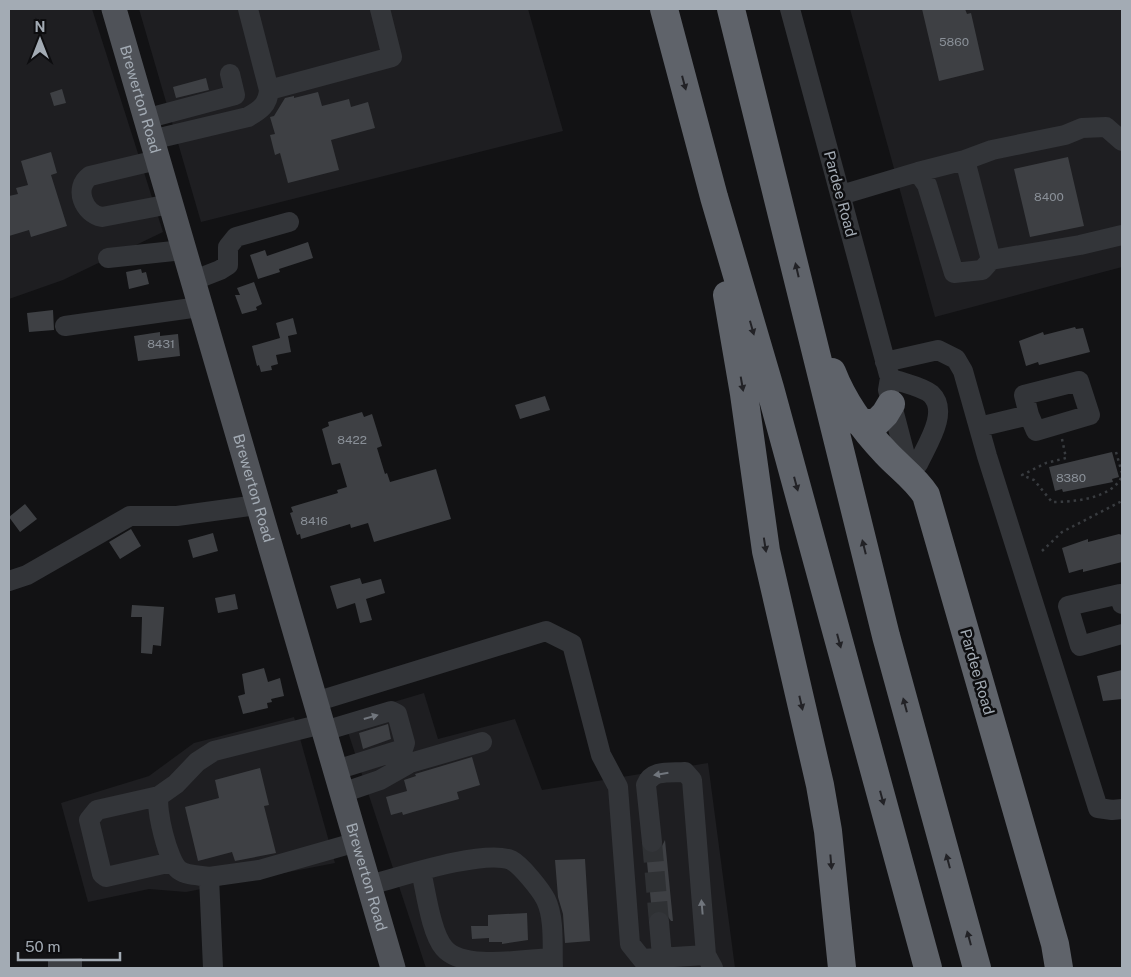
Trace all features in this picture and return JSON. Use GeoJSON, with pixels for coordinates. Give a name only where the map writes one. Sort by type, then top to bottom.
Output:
{"type":"FeatureCollection","features":[{"type":"Feature","properties":{"kind":"highway"},"geometry":{"type":"LineString","coordinates":[[664,9],[714,197],[770,388],[928,968]]}},
{"type":"Feature","properties":{"kind":"highway"},"geometry":{"type":"LineString","coordinates":[[731,9],[886,636],[977,968]]}},
{"type":"Feature","properties":{"kind":"highway"},"geometry":{"type":"LineString","coordinates":[[714,197],[725,283],[744,394],[766,551],[827,822],[842,968]]}},
{"type":"Feature","properties":{"kind":"highway"},"geometry":{"type":"LineString","coordinates":[[803,298],[845,402],[887,454],[918,478]]}},
{"type":"Feature","properties":{"kind":"highway"},"geometry":{"type":"LineString","coordinates":[[860,422],[876,422],[886,414],[889,381]]}},
{"type":"Feature","properties":{"kind":"highway","name":"Pardee Road"},"geometry":{"type":"LineString","coordinates":[[918,478],[1055,944],[1059,968]]}},
{"type":"Feature","properties":{"kind":"main road","name":"Brewerton Road"},"geometry":{"type":"LineString","coordinates":[[114,9],[199,307],[393,968]]}},
{"type":"Feature","properties":{"kind":"street"},"geometry":{"type":"LineString","coordinates":[[151,140],[248,117],[261,109],[268,100],[269,90],[248,9]]}},
{"type":"Feature","properties":{"kind":"street"},"geometry":{"type":"LineString","coordinates":[[269,90],[392,57],[380,9]]}},
{"type":"Feature","properties":{"kind":"street","name":"Pardee Road"},"geometry":{"type":"LineString","coordinates":[[790,9],[889,381],[918,478],[1047,968]]}},
{"type":"Feature","properties":{"kind":"street"},"geometry":{"type":"LineString","coordinates":[[170,204],[102,217],[93,215],[87,210],[81,188],[83,181],[90,176],[151,140],[235,95],[230,74]]}},
{"type":"Feature","properties":{"kind":"street"},"geometry":{"type":"LineString","coordinates":[[840,195],[965,160],[992,150],[1065,135],[1082,128],[1106,127],[1122,141]]}},
{"type":"Feature","properties":{"kind":"street"},"geometry":{"type":"LineString","coordinates":[[965,160],[991,260]]}},
{"type":"Feature","properties":{"kind":"street"},"geometry":{"type":"LineString","coordinates":[[918,172],[927,185],[954,273],[982,270],[991,260],[1080,245],[1122,235]]}},
{"type":"Feature","properties":{"kind":"street"},"geometry":{"type":"LineString","coordinates":[[192,281],[228,265],[228,247],[236,237],[289,222]]}},
{"type":"Feature","properties":{"kind":"street"},"geometry":{"type":"LineString","coordinates":[[108,258],[183,250]]}},
{"type":"Feature","properties":{"kind":"street"},"geometry":{"type":"LineString","coordinates":[[65,326],[199,307]]}},
{"type":"Feature","properties":{"kind":"street"},"geometry":{"type":"LineString","coordinates":[[889,381],[938,350],[956,359],[963,371],[1098,808],[1112,810],[1122,808]]}},
{"type":"Feature","properties":{"kind":"street"},"geometry":{"type":"LineString","coordinates":[[889,381],[922,389],[931,394],[937,403],[939,413],[918,478]]}},
{"type":"Feature","properties":{"kind":"street"},"geometry":{"type":"LineString","coordinates":[[1079,381],[1090,415],[1036,431],[1028,416],[1024,395],[1079,381]]}},
{"type":"Feature","properties":{"kind":"street"},"geometry":{"type":"LineString","coordinates":[[979,427],[1028,416]]}},
{"type":"Feature","properties":{"kind":"street"},"geometry":{"type":"LineString","coordinates":[[9,581],[27,575],[130,516],[176,516],[257,505]]}},
{"type":"Feature","properties":{"kind":"street"},"geometry":{"type":"LineString","coordinates":[[1122,604],[1120,594],[1068,606],[1080,646],[1122,634]]}},
{"type":"Feature","properties":{"kind":"street"},"geometry":{"type":"LineString","coordinates":[[1044,635],[1074,628]]}},
{"type":"Feature","properties":{"kind":"street"},"geometry":{"type":"LineString","coordinates":[[172,862],[106,877],[102,874],[89,820],[97,810],[159,796],[176,784],[197,762],[214,751],[320,719],[546,631],[572,644],[601,756],[618,787],[630,944],[642,958],[663,963],[709,962],[692,780],[686,772],[656,773],[649,778],[646,786],[652,842]]}},
{"type":"Feature","properties":{"kind":"street"},"geometry":{"type":"LineString","coordinates":[[320,719],[391,711],[397,714],[405,743],[403,749],[339,782]]}},
{"type":"Feature","properties":{"kind":"street"},"geometry":{"type":"LineString","coordinates":[[339,782],[380,780],[410,763],[482,742]]}},
{"type":"Feature","properties":{"kind":"street"},"geometry":{"type":"LineString","coordinates":[[159,796],[158,809],[172,862],[181,872],[210,877],[259,870],[357,842]]}},
{"type":"Feature","properties":{"kind":"street"},"geometry":{"type":"LineString","coordinates":[[620,822],[649,819]]}},
{"type":"Feature","properties":{"kind":"street"},"geometry":{"type":"LineString","coordinates":[[370,885],[421,871],[489,858],[503,858],[513,861],[523,870],[546,900],[550,915],[552,963],[474,961],[457,957],[444,949],[437,936],[421,871]]}},
{"type":"Feature","properties":{"kind":"street"},"geometry":{"type":"LineString","coordinates":[[210,877],[213,968]]}},
{"type":"Feature","properties":{"kind":"street"},"geometry":{"type":"LineString","coordinates":[[659,922],[663,963]]}},
{"type":"Feature","properties":{"kind":"path"},"geometry":{"type":"LineString","coordinates":[[1058,425],[1066,458],[1046,463],[1022,475],[1034,480],[1052,502],[1069,502],[1098,495],[1116,486],[1122,475],[1116,452]]}},
{"type":"Feature","properties":{"kind":"path"},"geometry":{"type":"LineString","coordinates":[[1042,551],[1062,532],[1122,501]]}},
{"type":"Feature","properties":{"kind":"shaded area"},"geometry":{"type":"Polygon","coordinates":[[[9,9],[92,9],[163,232],[63,280],[9,299],[9,9]]]}},
{"type":"Feature","properties":{"kind":"shaded area"},"geometry":{"type":"Polygon","coordinates":[[[139,9],[528,9],[563,131],[201,222],[139,9]]]}},
{"type":"Feature","properties":{"kind":"shaded area"},"geometry":{"type":"Polygon","coordinates":[[[850,9],[1122,9],[1122,267],[935,317],[850,9]]]}},
{"type":"Feature","properties":{"kind":"shaded area"},"geometry":{"type":"Polygon","coordinates":[[[424,693],[438,739],[515,719],[542,790],[708,763],[735,968],[426,968],[343,717],[424,693]]]}},
{"type":"Feature","properties":{"kind":"shaded area"},"geometry":{"type":"Polygon","coordinates":[[[294,717],[335,863],[186,892],[149,889],[88,902],[61,803],[149,776],[194,743],[294,717]]]}},
{"type":"Feature","properties":{"kind":"building"},"geometry":{"type":"Polygon","coordinates":[[[922,9],[965,9],[967,14],[971,13],[984,70],[939,81],[922,9]]]}},
{"type":"Feature","properties":{"kind":"building"},"geometry":{"type":"Polygon","coordinates":[[[206,78],[209,90],[176,98],[173,87],[206,78]]]}},
{"type":"Feature","properties":{"kind":"building"},"geometry":{"type":"Polygon","coordinates":[[[62,89],[66,103],[54,106],[50,93],[62,89]]]}},
{"type":"Feature","properties":{"kind":"building"},"geometry":{"type":"Polygon","coordinates":[[[318,92],[322,106],[349,99],[351,107],[368,102],[375,128],[331,140],[339,170],[288,183],[280,153],[275,155],[270,135],[275,134],[270,117],[274,116],[285,98],[294,96],[294,98],[318,92]]]}},
{"type":"Feature","properties":{"kind":"building"},"geometry":{"type":"Polygon","coordinates":[[[51,152],[57,173],[51,175],[67,226],[31,237],[29,230],[9,236],[9,196],[18,194],[16,188],[28,185],[21,161],[51,152]]]}},
{"type":"Feature","properties":{"kind":"building"},"geometry":{"type":"Polygon","coordinates":[[[1068,157],[1084,226],[1030,237],[1014,169],[1068,157]]]}},
{"type":"Feature","properties":{"kind":"building"},"geometry":{"type":"Polygon","coordinates":[[[308,242],[313,258],[279,269],[280,272],[258,279],[250,255],[265,250],[267,256],[308,242]]]}},
{"type":"Feature","properties":{"kind":"building"},"geometry":{"type":"Polygon","coordinates":[[[141,269],[142,273],[146,272],[149,284],[129,289],[126,272],[141,269]]]}},
{"type":"Feature","properties":{"kind":"building"},"geometry":{"type":"Polygon","coordinates":[[[254,282],[262,304],[256,307],[257,310],[242,314],[235,295],[240,295],[237,288],[254,282]]]}},
{"type":"Feature","properties":{"kind":"building"},"geometry":{"type":"Polygon","coordinates":[[[53,310],[54,330],[29,332],[27,313],[53,310]]]}},
{"type":"Feature","properties":{"kind":"building"},"geometry":{"type":"Polygon","coordinates":[[[293,318],[297,334],[288,336],[291,352],[276,355],[278,364],[271,366],[272,370],[261,372],[259,365],[257,366],[252,346],[280,338],[276,323],[293,318]]]}},
{"type":"Feature","properties":{"kind":"building"},"geometry":{"type":"Polygon","coordinates":[[[1075,327],[1076,329],[1083,328],[1090,352],[1039,365],[1038,362],[1026,366],[1019,341],[1043,332],[1044,335],[1075,327]]]}},
{"type":"Feature","properties":{"kind":"building"},"geometry":{"type":"Polygon","coordinates":[[[160,332],[160,336],[178,334],[180,356],[138,361],[134,336],[160,332]]]}},
{"type":"Feature","properties":{"kind":"building"},"geometry":{"type":"Polygon","coordinates":[[[545,396],[550,410],[520,419],[515,405],[545,396]]]}},
{"type":"Feature","properties":{"kind":"building"},"geometry":{"type":"Polygon","coordinates":[[[362,412],[364,417],[372,414],[382,446],[377,448],[385,474],[387,473],[390,482],[436,469],[451,519],[374,542],[368,523],[351,528],[350,524],[301,539],[300,534],[297,535],[290,513],[293,512],[291,507],[338,493],[337,490],[347,487],[340,463],[332,465],[322,429],[329,426],[328,422],[362,412]]]}},
{"type":"Feature","properties":{"kind":"building"},"geometry":{"type":"Polygon","coordinates":[[[1112,452],[1119,477],[1112,479],[1113,482],[1063,492],[1062,489],[1055,491],[1049,467],[1112,452]]]}},
{"type":"Feature","properties":{"kind":"building"},"geometry":{"type":"Polygon","coordinates":[[[25,504],[37,519],[20,532],[9,517],[25,504]]]}},
{"type":"Feature","properties":{"kind":"building"},"geometry":{"type":"Polygon","coordinates":[[[131,529],[141,546],[120,559],[109,542],[131,529]]]}},
{"type":"Feature","properties":{"kind":"building"},"geometry":{"type":"Polygon","coordinates":[[[213,533],[218,551],[193,558],[188,540],[213,533]]]}},
{"type":"Feature","properties":{"kind":"building"},"geometry":{"type":"Polygon","coordinates":[[[1119,534],[1122,535],[1122,562],[1083,572],[1083,569],[1069,573],[1062,548],[1088,539],[1088,542],[1119,534]]]}},
{"type":"Feature","properties":{"kind":"building"},"geometry":{"type":"Polygon","coordinates":[[[360,578],[362,584],[381,579],[385,593],[366,599],[372,620],[360,623],[355,603],[337,609],[330,586],[360,578]]]}},
{"type":"Feature","properties":{"kind":"building"},"geometry":{"type":"Polygon","coordinates":[[[235,594],[238,609],[218,613],[215,598],[235,594]]]}},
{"type":"Feature","properties":{"kind":"building"},"geometry":{"type":"Polygon","coordinates":[[[132,605],[164,607],[161,646],[153,645],[152,654],[141,653],[142,617],[131,617],[132,605]]]}},
{"type":"Feature","properties":{"kind":"building"},"geometry":{"type":"Polygon","coordinates":[[[264,668],[268,682],[280,678],[284,696],[271,699],[272,702],[267,703],[268,708],[243,714],[238,696],[245,694],[242,674],[264,668]]]}},
{"type":"Feature","properties":{"kind":"building"},"geometry":{"type":"Polygon","coordinates":[[[1122,670],[1122,699],[1103,701],[1097,676],[1122,670]]]}},
{"type":"Feature","properties":{"kind":"building"},"geometry":{"type":"Polygon","coordinates":[[[388,724],[391,739],[363,749],[359,733],[388,724]]]}},
{"type":"Feature","properties":{"kind":"building"},"geometry":{"type":"Polygon","coordinates":[[[472,757],[480,785],[457,792],[459,799],[403,815],[402,812],[391,815],[386,797],[407,791],[404,780],[416,776],[415,774],[472,757]]]}},
{"type":"Feature","properties":{"kind":"building"},"geometry":{"type":"Polygon","coordinates":[[[260,768],[269,805],[264,806],[276,853],[235,861],[232,852],[198,861],[185,807],[219,798],[215,780],[260,768]]]}},
{"type":"Feature","properties":{"kind":"building"},"geometry":{"type":"Polygon","coordinates":[[[665,840],[673,921],[664,911],[652,913],[646,852],[653,854],[659,852],[665,840]]]}},
{"type":"Feature","properties":{"kind":"building"},"geometry":{"type":"Polygon","coordinates":[[[585,859],[590,941],[565,943],[555,860],[585,859]]]}},
{"type":"Feature","properties":{"kind":"building"},"geometry":{"type":"Polygon","coordinates":[[[527,913],[528,940],[502,944],[502,942],[489,942],[489,938],[472,939],[471,926],[488,926],[488,915],[527,913]]]}},
{"type":"Feature","properties":{"kind":"building"},"geometry":{"type":"Polygon","coordinates":[[[82,958],[82,968],[48,968],[48,959],[82,958]]]}},
{"type":"Feature","properties":{"kind":"tunnel"},"geometry":{"type":"LineString","coordinates":[[652,842],[659,922]]}}]}
